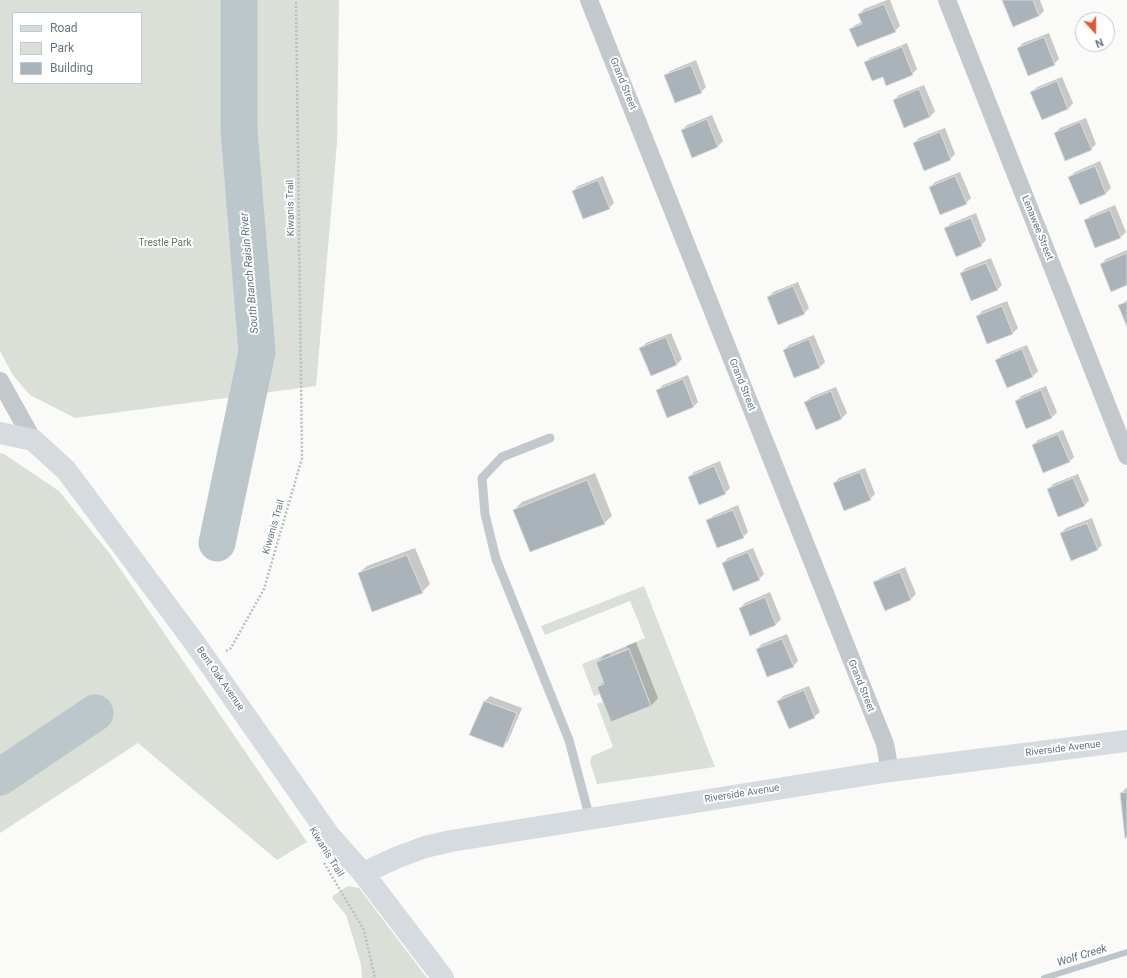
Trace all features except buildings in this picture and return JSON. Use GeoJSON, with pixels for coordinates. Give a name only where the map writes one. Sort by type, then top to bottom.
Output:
{"type":"FeatureCollection","features":[{"type":"Feature","properties":{"kind":"street","name":"Grand Street"},"geometry":{"type":"LineString","coordinates":[[589,0],[884,744],[890,771]]}},
{"type":"Feature","properties":{"kind":"street","name":"Lenawee Street"},"geometry":{"type":"LineString","coordinates":[[946,0],[1127,456]]}},
{"type":"Feature","properties":{"kind":"street","name":"Bent Oak Avenue"},"geometry":{"type":"LineString","coordinates":[[0,381],[33,440],[66,470],[148,578],[194,642],[329,836],[363,873],[443,978]]}},
{"type":"Feature","properties":{"kind":"street"},"geometry":{"type":"LineString","coordinates":[[0,433],[33,440]]}},
{"type":"Feature","properties":{"kind":"street","name":"Riverside Avenue"},"geometry":{"type":"LineString","coordinates":[[363,873],[398,857],[425,847],[451,841],[890,771],[1127,741]]}},
{"type":"Feature","properties":{"kind":"lane"},"geometry":{"type":"LineString","coordinates":[[550,438],[502,457],[482,478],[485,514],[496,559],[569,740],[590,818]]}},
{"type":"Feature","properties":{"kind":"path","name":"Kiwanis Trail"},"geometry":{"type":"LineString","coordinates":[[209,663],[231,648],[264,589],[302,458],[296,0]]}},
{"type":"Feature","properties":{"kind":"path","name":"Kiwanis Trail"},"geometry":{"type":"LineString","coordinates":[[322,859],[364,930],[375,978]]}},
{"type":"Feature","properties":{"kind":"green space","name":"Trestle Park"},"geometry":{"type":"Polygon","coordinates":[[[0,0],[339,0],[337,143],[316,386],[75,418],[30,395],[13,375],[0,351],[0,0]]]}},
{"type":"Feature","properties":{"kind":"green space"},"geometry":{"type":"Polygon","coordinates":[[[0,453],[4,454],[59,491],[110,554],[307,842],[277,860],[138,743],[0,833],[0,453]]]}},
{"type":"Feature","properties":{"kind":"green space"},"geometry":{"type":"Polygon","coordinates":[[[644,586],[715,767],[597,784],[590,762],[592,756],[613,747],[597,704],[603,702],[611,722],[651,706],[629,649],[626,646],[645,638],[630,601],[545,635],[541,626],[644,586]]]}},
{"type":"Feature","properties":{"kind":"green space"},"geometry":{"type":"Polygon","coordinates":[[[609,653],[610,657],[596,662],[604,684],[597,687],[600,694],[594,696],[582,664],[609,653]]]}},
{"type":"Feature","properties":{"kind":"green space"},"geometry":{"type":"Polygon","coordinates":[[[348,886],[359,888],[427,978],[362,978],[361,964],[346,915],[332,898],[348,886]]]}},
{"type":"Feature","properties":{"kind":"waterway","name":"South Branch Raisin River"},"geometry":{"type":"LineString","coordinates":[[217,543],[257,352],[239,130],[239,0]]}},
{"type":"Feature","properties":{"kind":"waterway","name":"South Branch Raisin River"},"geometry":{"type":"LineString","coordinates":[[0,777],[95,713]]}},
{"type":"Feature","properties":{"kind":"waterway","name":"Wolf Creek"},"geometry":{"type":"LineString","coordinates":[[1044,978],[1127,952]]}}]}
